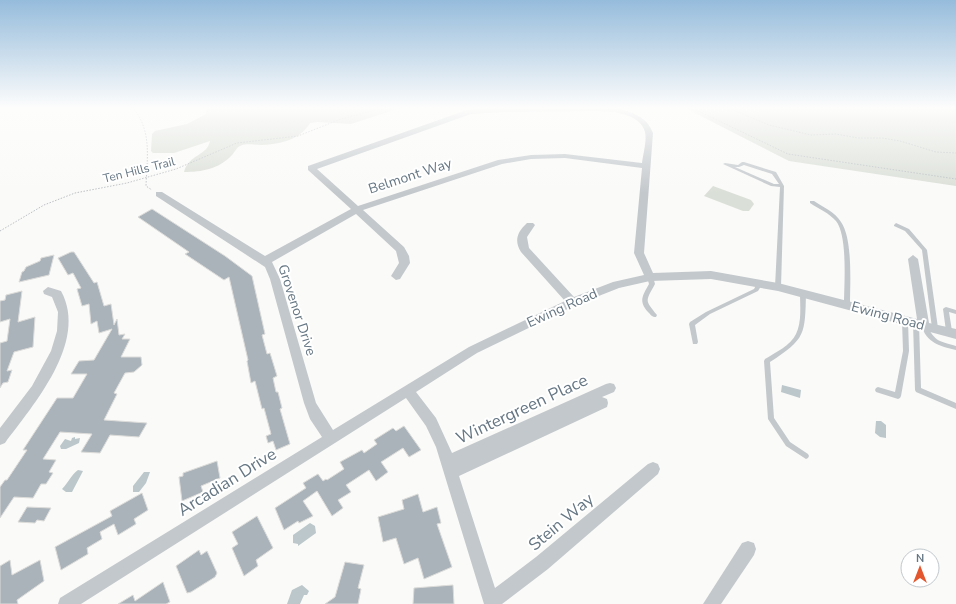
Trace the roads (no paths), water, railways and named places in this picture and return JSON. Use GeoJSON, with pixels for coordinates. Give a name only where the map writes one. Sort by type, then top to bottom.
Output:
{"type":"FeatureCollection","features":[{"type":"Feature","properties":{"kind":"street"},"geometry":{"type":"LineString","coordinates":[[396,276],[406,263],[403,253],[311,168],[398,137]]}},
{"type":"Feature","properties":{"kind":"street"},"geometry":{"type":"LineString","coordinates":[[649,137],[639,253],[650,277]]}},
{"type":"Feature","properties":{"kind":"street","name":"Belmont Way"},"geometry":{"type":"LineString","coordinates":[[265,261],[356,210],[417,188],[496,164],[521,158],[571,156],[647,166]]}},
{"type":"Feature","properties":{"kind":"street","name":"Grovenor Drive"},"geometry":{"type":"LineString","coordinates":[[159,194],[269,265],[310,403],[315,415],[330,438]]}},
{"type":"Feature","properties":{"kind":"street"},"geometry":{"type":"LineString","coordinates":[[530,225],[526,229],[521,240],[525,250],[572,302]]}},
{"type":"Feature","properties":{"kind":"street"},"geometry":{"type":"LineString","coordinates":[[913,259],[920,324]]}},
{"type":"Feature","properties":{"kind":"street","name":"Ewing Road"},"geometry":{"type":"LineString","coordinates":[[408,391],[485,343],[572,302],[617,285],[650,277],[711,275],[778,286],[952,332]]}},
{"type":"Feature","properties":{"kind":"street"},"geometry":{"type":"LineString","coordinates":[[0,439],[43,378],[60,344],[63,324],[61,305],[56,294],[48,291]]}},
{"type":"Feature","properties":{"kind":"street","name":"Wintergreen Place"},"geometry":{"type":"LineString","coordinates":[[451,467],[610,388]]}},
{"type":"Feature","properties":{"kind":"street"},"geometry":{"type":"LineString","coordinates":[[408,391],[431,422],[451,467],[492,603]]}},
{"type":"Feature","properties":{"kind":"street","name":"Arcadian Drive"},"geometry":{"type":"LineString","coordinates":[[66,604],[330,438],[408,391]]}},
{"type":"Feature","properties":{"kind":"street"},"geometry":{"type":"LineString","coordinates":[[451,467],[602,403]]}},
{"type":"Feature","properties":{"kind":"street","name":"Stein Way"},"geometry":{"type":"LineString","coordinates":[[492,603],[542,563],[653,469]]}},
{"type":"Feature","properties":{"kind":"street"},"geometry":{"type":"LineString","coordinates":[[711,604],[748,549]]}},
{"type":"Feature","properties":{"kind":"lane"},"geometry":{"type":"LineString","coordinates":[[778,286],[782,186],[774,173],[743,163],[739,166],[725,164],[773,185],[782,186]]}},
{"type":"Feature","properties":{"kind":"lane"},"geometry":{"type":"LineString","coordinates":[[812,202],[840,223],[843,231],[846,257],[847,305]]}},
{"type":"Feature","properties":{"kind":"lane"},"geometry":{"type":"LineString","coordinates":[[896,225],[907,230],[924,250],[918,390],[956,406]]}},
{"type":"Feature","properties":{"kind":"lane"},"geometry":{"type":"LineString","coordinates":[[650,277],[652,284],[644,299],[645,306],[654,315]]}},
{"type":"Feature","properties":{"kind":"lane"},"geometry":{"type":"LineString","coordinates":[[695,342],[692,324],[708,313],[756,290],[760,283]]}},
{"type":"Feature","properties":{"kind":"lane"},"geometry":{"type":"LineString","coordinates":[[803,293],[802,325],[800,336],[785,349],[767,361],[770,419],[788,444],[806,456]]}},
{"type":"Feature","properties":{"kind":"lane"},"geometry":{"type":"LineString","coordinates":[[952,332],[946,309],[956,312]]}},
{"type":"Feature","properties":{"kind":"lane"},"geometry":{"type":"LineString","coordinates":[[920,324],[926,334],[935,342],[956,348]]}},
{"type":"Feature","properties":{"kind":"lane"},"geometry":{"type":"LineString","coordinates":[[878,390],[898,396],[906,351],[920,324]]}}]}
